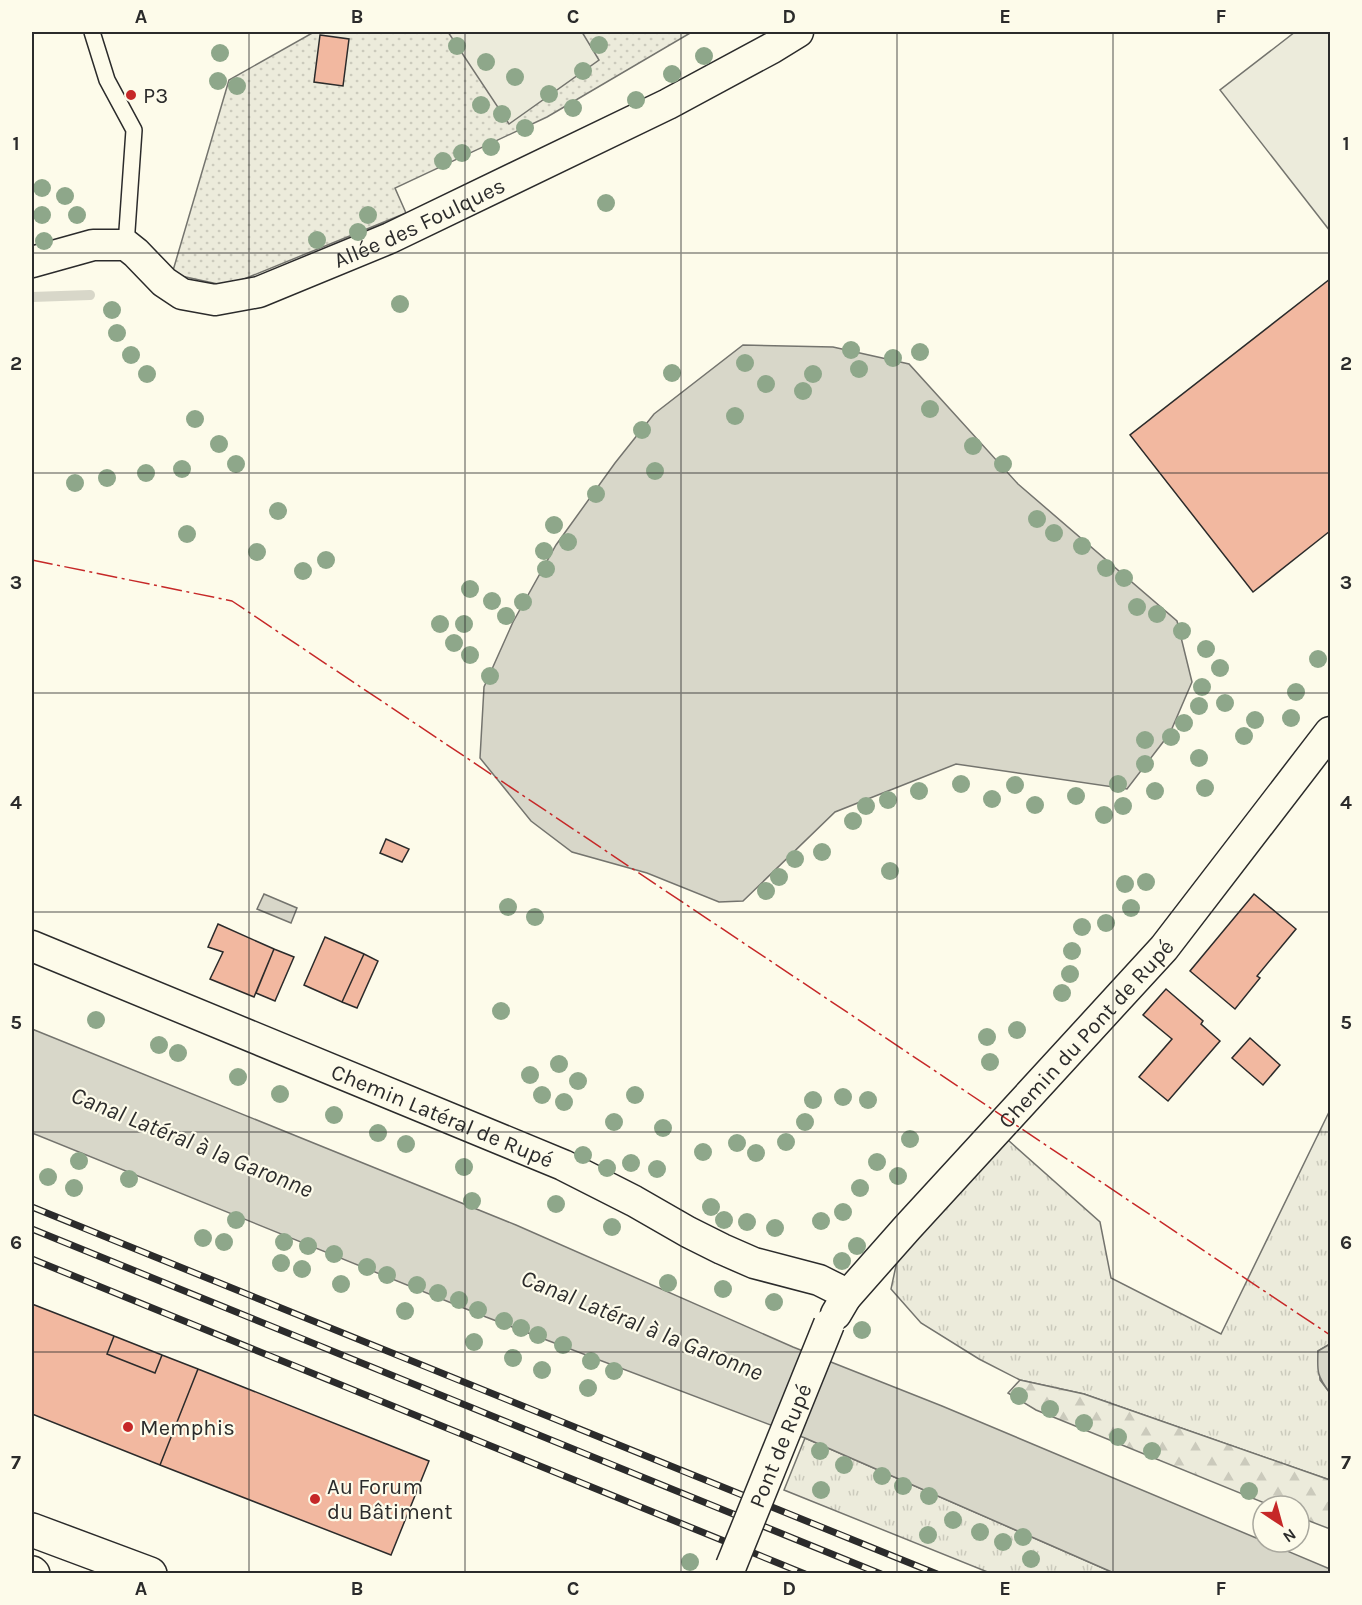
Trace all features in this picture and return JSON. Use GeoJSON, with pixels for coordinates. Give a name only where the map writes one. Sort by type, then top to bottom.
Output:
{"type":"FeatureCollection","features":[{"type":"Feature","properties":{"kind":"main road"},"geometry":{"type":"LineString","coordinates":[[32,1530],[150,1574]]}},
{"type":"Feature","properties":{"kind":"street","name":"Allée des Foulques"},"geometry":{"type":"LineString","coordinates":[[126,245],[136,252],[164,282],[182,294],[215,300],[259,292],[390,238],[668,104],[798,32]]}},
{"type":"Feature","properties":{"kind":"street"},"geometry":{"type":"LineString","coordinates":[[32,262],[93,245],[126,245]]}},
{"type":"Feature","properties":{"kind":"street","name":"Chemin du Pont de Rupé"},"geometry":{"type":"LineString","coordinates":[[829,1324],[846,1297],[1164,948],[1330,732]]}},
{"type":"Feature","properties":{"kind":"street","name":"Chemin Latéral de Rupé"},"geometry":{"type":"LineString","coordinates":[[32,945],[563,1166],[634,1201],[722,1249],[754,1263],[819,1280],[837,1289],[846,1297]]}},
{"type":"Feature","properties":{"kind":"street","name":"Pont de Rupé"},"geometry":{"type":"LineString","coordinates":[[729,1570],[829,1324]]}},
{"type":"Feature","properties":{"kind":"lane"},"geometry":{"type":"LineString","coordinates":[[92,32],[107,80],[134,130],[126,245]]}},
{"type":"Feature","properties":{"kind":"green space"},"geometry":{"type":"Polygon","coordinates":[[[314,32],[692,32],[547,117],[395,188],[406,213],[227,286],[172,274],[229,80],[314,32]]]}},
{"type":"Feature","properties":{"kind":"green space"},"geometry":{"type":"Polygon","coordinates":[[[448,32],[582,32],[599,60],[509,124],[448,32]]]}},
{"type":"Feature","properties":{"kind":"green space"},"geometry":{"type":"Polygon","coordinates":[[[1295,32],[1330,32],[1330,231],[1220,90],[1295,32]]]}},
{"type":"Feature","properties":{"kind":"green space"},"geometry":{"type":"Polygon","coordinates":[[[1330,1110],[1330,1344],[1318,1351],[1320,1380],[1330,1393],[1330,1480],[1084,1394],[1020,1380],[979,1359],[921,1323],[891,1289],[897,1261],[1008,1140],[1100,1222],[1111,1278],[1221,1334],[1330,1110]]]}},
{"type":"Feature","properties":{"kind":"green space"},"geometry":{"type":"Polygon","coordinates":[[[1020,1380],[1084,1394],[1330,1480],[1330,1529],[1311,1522],[1311,1494],[1251,1494],[1251,1497],[1036,1410],[1008,1393],[1020,1380]]]}},
{"type":"Feature","properties":{"kind":"green space"},"geometry":{"type":"Polygon","coordinates":[[[805,1438],[1114,1573],[990,1573],[784,1490],[805,1438]]]}},
{"type":"Feature","properties":{"kind":"water"},"geometry":{"type":"Polygon","coordinates":[[[743,345],[833,347],[909,364],[1018,484],[1177,621],[1192,682],[1170,733],[1127,789],[956,764],[835,812],[743,901],[719,902],[647,873],[572,852],[531,821],[480,758],[484,687],[513,622],[556,545],[615,463],[654,414],[743,345]]]}},
{"type":"Feature","properties":{"kind":"water"},"geometry":{"type":"Polygon","coordinates":[[[264,894],[297,908],[291,923],[257,909],[264,894]]]}},
{"type":"Feature","properties":{"kind":"water","name":"Canal Latéral à la Garonne"},"geometry":{"type":"Polygon","coordinates":[[[32,1029],[516,1225],[793,1347],[942,1406],[1251,1536],[1251,1554],[1294,1554],[1330,1569],[1330,1573],[1114,1573],[805,1438],[486,1317],[32,1133],[32,1029]]]}},
{"type":"Feature","properties":{"kind":"water"},"geometry":{"type":"Polygon","coordinates":[[[1330,1344],[1330,1393],[1320,1378],[1318,1351],[1330,1344]]]}},
{"type":"Feature","properties":{"kind":"building"},"geometry":{"type":"Polygon","coordinates":[[[320,35],[349,39],[343,86],[314,82],[320,35]]]}},
{"type":"Feature","properties":{"kind":"building"},"geometry":{"type":"Polygon","coordinates":[[[1330,279],[1330,531],[1253,592],[1130,435],[1330,279]]]}},
{"type":"Feature","properties":{"kind":"building"},"geometry":{"type":"Polygon","coordinates":[[[386,839],[409,849],[402,862],[380,853],[386,839]]]}},
{"type":"Feature","properties":{"kind":"building"},"geometry":{"type":"Polygon","coordinates":[[[1254,894],[1296,929],[1257,976],[1260,978],[1235,1009],[1190,971],[1254,894]]]}},
{"type":"Feature","properties":{"kind":"building"},"geometry":{"type":"Polygon","coordinates":[[[218,924],[274,949],[254,997],[210,979],[223,952],[208,947],[218,924]]]}},
{"type":"Feature","properties":{"kind":"building"},"geometry":{"type":"Polygon","coordinates":[[[325,937],[364,954],[342,1002],[304,985],[325,937]]]}},
{"type":"Feature","properties":{"kind":"building"},"geometry":{"type":"Polygon","coordinates":[[[274,949],[294,957],[275,1001],[256,993],[274,949]]]}},
{"type":"Feature","properties":{"kind":"building"},"geometry":{"type":"Polygon","coordinates":[[[364,954],[378,961],[357,1008],[342,1002],[364,954]]]}},
{"type":"Feature","properties":{"kind":"building"},"geometry":{"type":"Polygon","coordinates":[[[1166,989],[1203,1021],[1201,1024],[1220,1041],[1168,1101],[1139,1077],[1172,1039],[1143,1015],[1166,989]]]}},
{"type":"Feature","properties":{"kind":"building"},"geometry":{"type":"Polygon","coordinates":[[[1250,1038],[1280,1065],[1263,1085],[1232,1058],[1250,1038]]]}},
{"type":"Feature","properties":{"kind":"building"},"geometry":{"type":"Polygon","coordinates":[[[32,1304],[114,1336],[107,1354],[155,1373],[162,1355],[198,1369],[160,1465],[32,1414],[32,1304]]]}},
{"type":"Feature","properties":{"kind":"building"},"geometry":{"type":"Polygon","coordinates":[[[114,1336],[162,1355],[155,1373],[107,1354],[114,1336]]]}},
{"type":"Feature","properties":{"kind":"building"},"geometry":{"type":"Polygon","coordinates":[[[198,1369],[429,1461],[391,1555],[160,1465],[198,1369]]]}},
{"type":"Feature","properties":{"kind":"waterway"},"geometry":{"type":"LineString","coordinates":[[32,297],[90,295]]}},
{"type":"Feature","properties":{"kind":"railway"},"geometry":{"type":"LineString","coordinates":[[32,1207],[937,1574]]}},
{"type":"Feature","properties":{"kind":"railway"},"geometry":{"type":"LineString","coordinates":[[32,1229],[881,1574]]}},
{"type":"Feature","properties":{"kind":"railway"},"geometry":{"type":"LineString","coordinates":[[32,1259],[805,1574]]}},
{"type":"Feature","properties":{"kind":"power"},"geometry":{"type":"LineString","coordinates":[[32,560],[232,601],[1330,1335]]}},
{"type":"Feature","properties":{"kind":"place","name":"P3"},"geometry":{"type":"Point","coordinates":[131,95]}},
{"type":"Feature","properties":{"kind":"place","name":"Memphis"},"geometry":{"type":"Point","coordinates":[128,1427]}},
{"type":"Feature","properties":{"kind":"place","name":"Au Forum du Bâtiment"},"geometry":{"type":"Point","coordinates":[315,1499]}}]}
